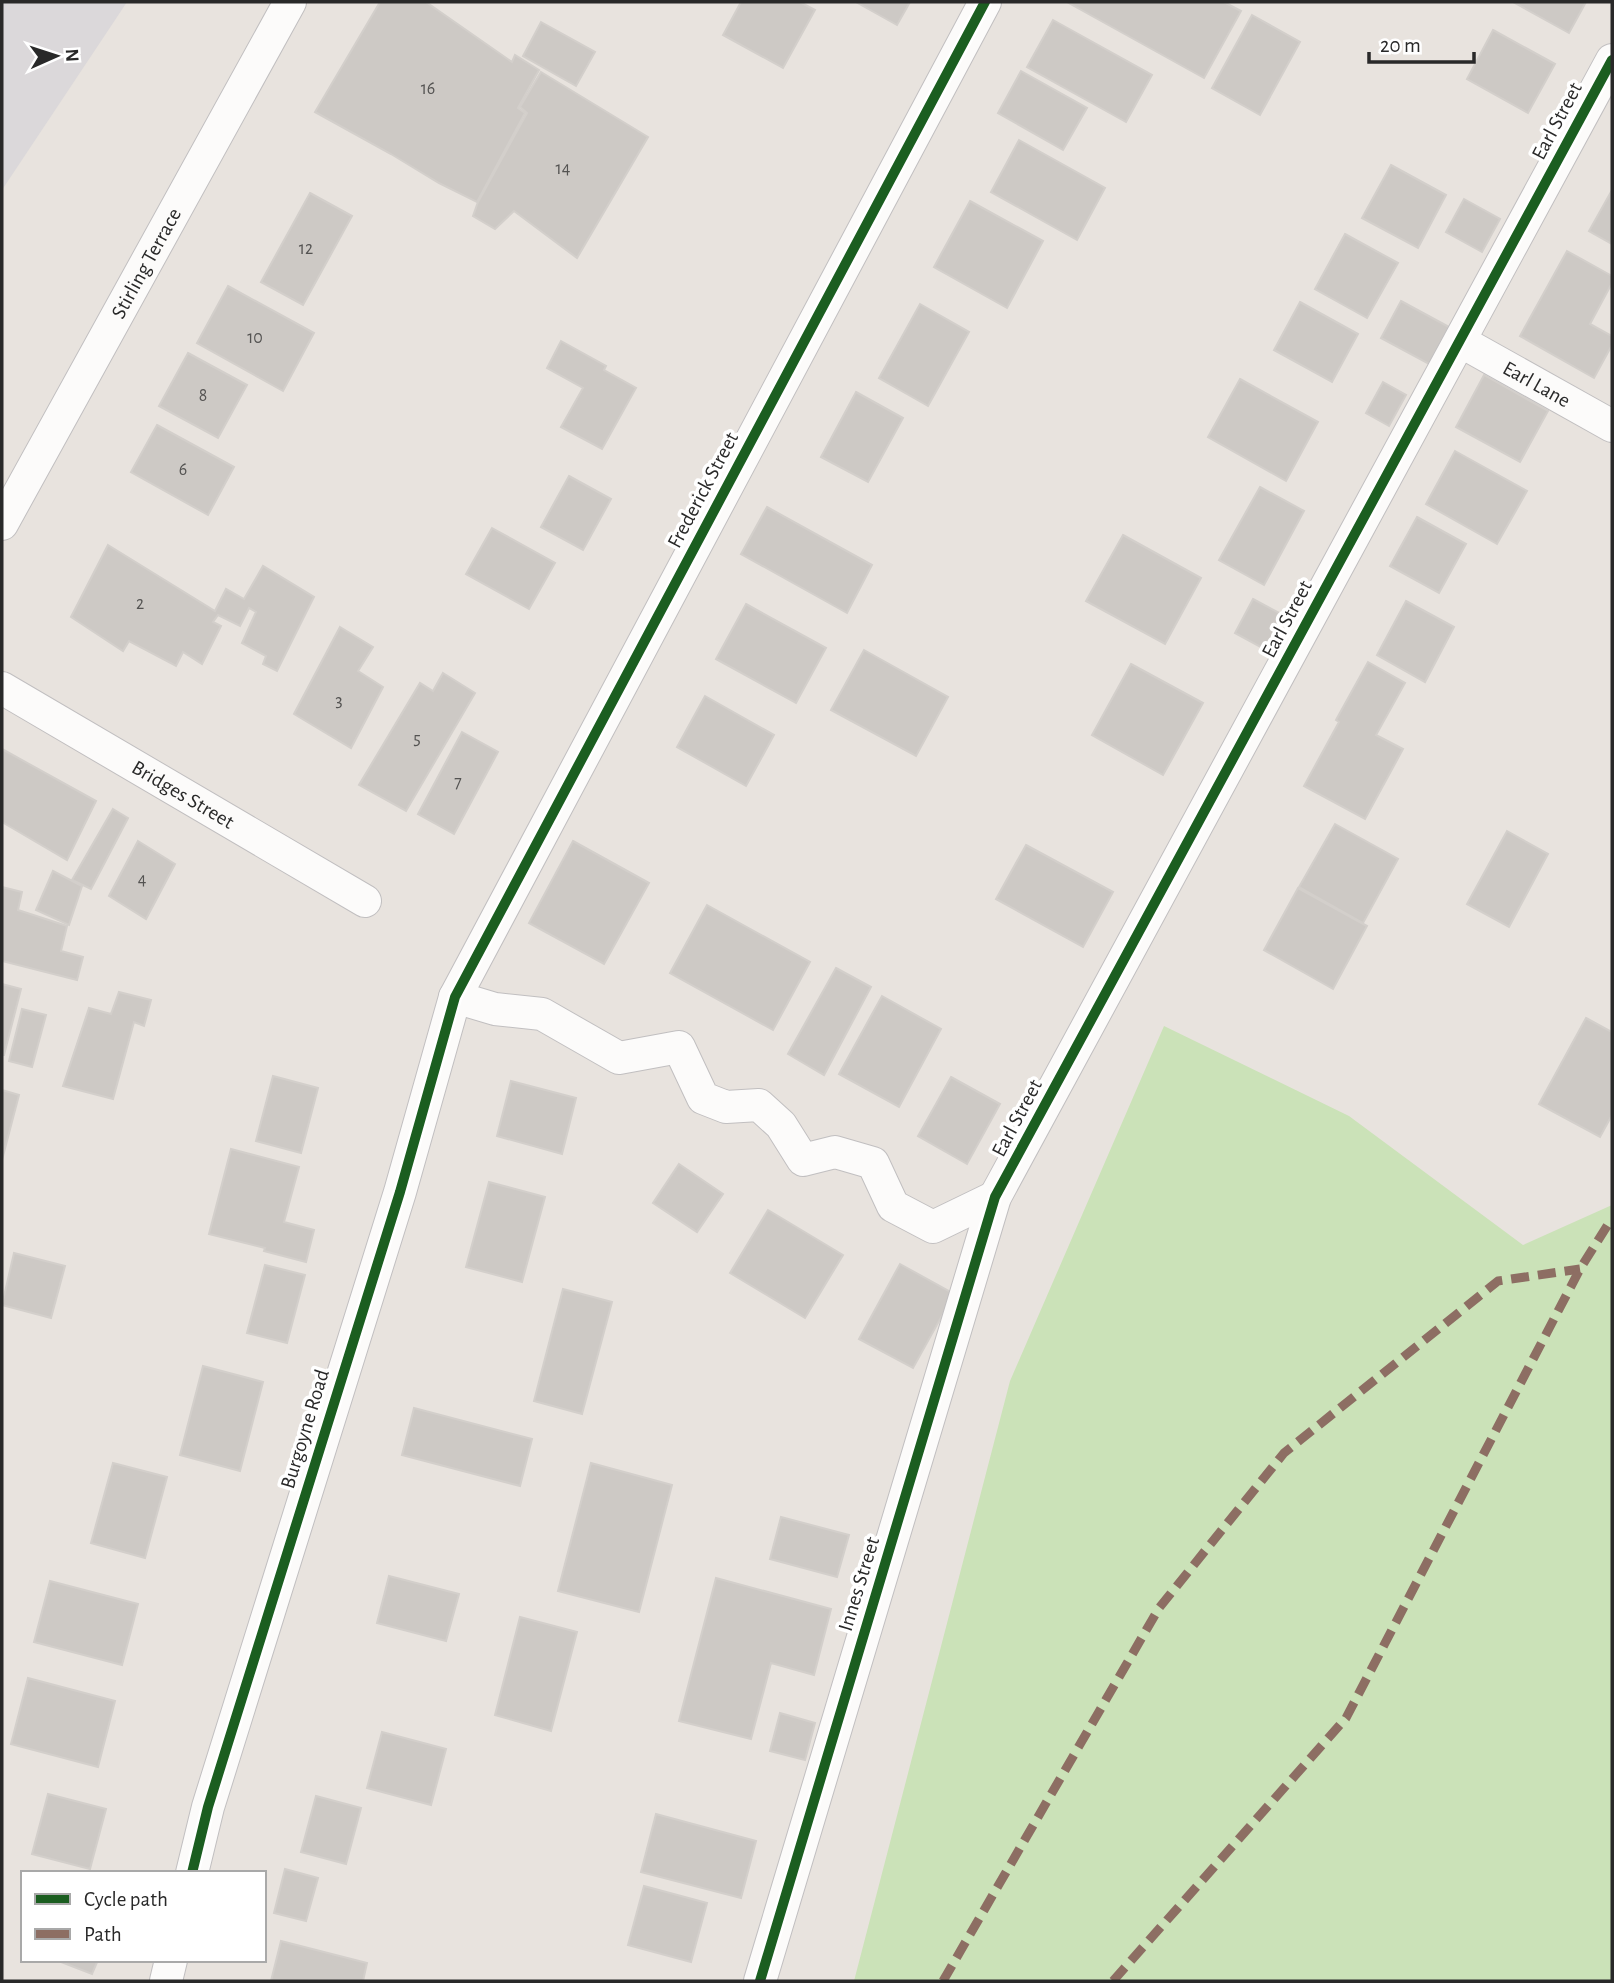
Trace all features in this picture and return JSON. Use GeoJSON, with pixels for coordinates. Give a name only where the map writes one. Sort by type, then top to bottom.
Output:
{"type":"FeatureCollection","features":[{"type":"Feature","properties":{"kind":"street","name":"Stirling Terrace"},"geometry":{"type":"LineString","coordinates":[[2,524],[290,2]]}},
{"type":"Feature","properties":{"kind":"street","name":"Frederick Street"},"geometry":{"type":"LineString","coordinates":[[455,997],[985,2]]}},
{"type":"Feature","properties":{"kind":"street","name":"Earl Street"},"geometry":{"type":"LineString","coordinates":[[995,1197],[1612,60]]}},
{"type":"Feature","properties":{"kind":"street","name":"Earl Lane"},"geometry":{"type":"LineString","coordinates":[[1460,341],[1612,426]]}},
{"type":"Feature","properties":{"kind":"street","name":"Bridges Street"},"geometry":{"type":"LineString","coordinates":[[2,688],[365,901]]}},
{"type":"Feature","properties":{"kind":"street"},"geometry":{"type":"LineString","coordinates":[[455,997],[495,1009],[542,1014],[620,1058],[679,1047],[703,1098],[726,1107],[759,1105],[781,1125],[803,1160],[835,1152],[873,1163],[893,1206],[933,1227],[995,1197]]}},
{"type":"Feature","properties":{"kind":"street","name":"Burgoyne Road"},"geometry":{"type":"LineString","coordinates":[[192,1871],[208,1807],[400,1192],[455,997]]}},
{"type":"Feature","properties":{"kind":"street","name":"Innes Street"},"geometry":{"type":"LineString","coordinates":[[760,1981],[995,1197]]}},
{"type":"Feature","properties":{"kind":"street"},"geometry":{"type":"LineString","coordinates":[[166,1981],[171,1962]]}},
{"type":"Feature","properties":{"kind":"shaded area"},"geometry":{"type":"Polygon","coordinates":[[[2,2],[127,2],[2,190],[2,2]]]}},
{"type":"Feature","properties":{"kind":"green space"},"geometry":{"type":"Polygon","coordinates":[[[1164,1026],[1349,1116],[1523,1245],[1612,1205],[1612,1981],[854,1981],[1010,1381],[1164,1026]]]}},
{"type":"Feature","properties":{"kind":"building"},"geometry":{"type":"Polygon","coordinates":[[[380,2],[426,2],[512,62],[515,55],[539,70],[518,108],[525,113],[477,202],[315,112],[380,2]]]}},
{"type":"Feature","properties":{"kind":"building"},"geometry":{"type":"Polygon","coordinates":[[[741,2],[800,2],[815,10],[783,68],[723,35],[741,2]]]}},
{"type":"Feature","properties":{"kind":"building"},"geometry":{"type":"Polygon","coordinates":[[[856,2],[910,2],[897,25],[856,2]]]}},
{"type":"Feature","properties":{"kind":"building"},"geometry":{"type":"Polygon","coordinates":[[[1067,2],[1224,2],[1241,11],[1204,78],[1067,2]]]}},
{"type":"Feature","properties":{"kind":"building"},"geometry":{"type":"Polygon","coordinates":[[[1513,2],[1586,2],[1569,33],[1513,2]]]}},
{"type":"Feature","properties":{"kind":"building"},"geometry":{"type":"Polygon","coordinates":[[[1252,15],[1300,42],[1260,115],[1212,88],[1252,15]]]}},
{"type":"Feature","properties":{"kind":"building"},"geometry":{"type":"Polygon","coordinates":[[[1053,20],[1152,75],[1126,122],[1027,67],[1053,20]]]}},
{"type":"Feature","properties":{"kind":"building"},"geometry":{"type":"Polygon","coordinates":[[[541,22],[595,52],[576,86],[523,56],[541,22]]]}},
{"type":"Feature","properties":{"kind":"building"},"geometry":{"type":"Polygon","coordinates":[[[1493,30],[1555,64],[1528,113],[1467,79],[1493,30]]]}},
{"type":"Feature","properties":{"kind":"building"},"geometry":{"type":"Polygon","coordinates":[[[1021,71],[1087,108],[1063,150],[998,113],[1021,71]]]}},
{"type":"Feature","properties":{"kind":"building"},"geometry":{"type":"Polygon","coordinates":[[[541,72],[648,137],[577,258],[514,211],[495,229],[473,216],[527,113],[520,107],[541,72]]]}},
{"type":"Feature","properties":{"kind":"building"},"geometry":{"type":"Polygon","coordinates":[[[1019,140],[1105,188],[1077,240],[991,192],[1019,140]]]}},
{"type":"Feature","properties":{"kind":"building"},"geometry":{"type":"Polygon","coordinates":[[[1391,165],[1446,195],[1418,248],[1362,218],[1391,165]]]}},
{"type":"Feature","properties":{"kind":"building"},"geometry":{"type":"Polygon","coordinates":[[[1612,190],[1612,244],[1589,231],[1612,190]]]}},
{"type":"Feature","properties":{"kind":"building"},"geometry":{"type":"Polygon","coordinates":[[[310,193],[352,216],[303,305],[261,282],[310,193]]]}},
{"type":"Feature","properties":{"kind":"building"},"geometry":{"type":"Polygon","coordinates":[[[1464,199],[1500,219],[1482,252],[1446,232],[1464,199]]]}},
{"type":"Feature","properties":{"kind":"building"},"geometry":{"type":"Polygon","coordinates":[[[970,201],[1043,241],[1007,308],[934,267],[970,201]]]}},
{"type":"Feature","properties":{"kind":"building"},"geometry":{"type":"Polygon","coordinates":[[[1345,234],[1398,263],[1367,318],[1315,289],[1345,234]]]}},
{"type":"Feature","properties":{"kind":"building"},"geometry":{"type":"Polygon","coordinates":[[[1567,251],[1612,276],[1612,283],[1590,324],[1612,336],[1612,345],[1594,378],[1520,336],[1567,251]]]}},
{"type":"Feature","properties":{"kind":"building"},"geometry":{"type":"Polygon","coordinates":[[[228,286],[314,333],[283,391],[197,343],[228,286]]]}},
{"type":"Feature","properties":{"kind":"building"},"geometry":{"type":"Polygon","coordinates":[[[1401,301],[1449,327],[1429,364],[1381,338],[1401,301]]]}},
{"type":"Feature","properties":{"kind":"building"},"geometry":{"type":"Polygon","coordinates":[[[1300,302],[1358,334],[1332,382],[1274,350],[1300,302]]]}},
{"type":"Feature","properties":{"kind":"building"},"geometry":{"type":"Polygon","coordinates":[[[920,304],[969,332],[928,406],[879,378],[920,304]]]}},
{"type":"Feature","properties":{"kind":"building"},"geometry":{"type":"Polygon","coordinates":[[[561,341],[606,366],[604,370],[636,388],[602,449],[561,427],[583,388],[547,368],[561,341]]]}},
{"type":"Feature","properties":{"kind":"building"},"geometry":{"type":"Polygon","coordinates":[[[188,353],[247,385],[218,438],[159,406],[188,353]]]}},
{"type":"Feature","properties":{"kind":"building"},"geometry":{"type":"Polygon","coordinates":[[[1484,375],[1548,411],[1520,462],[1456,427],[1484,375]]]}},
{"type":"Feature","properties":{"kind":"building"},"geometry":{"type":"Polygon","coordinates":[[[1240,379],[1318,422],[1286,481],[1208,437],[1240,379]]]}},
{"type":"Feature","properties":{"kind":"building"},"geometry":{"type":"Polygon","coordinates":[[[1383,382],[1406,395],[1389,426],[1366,413],[1383,382]]]}},
{"type":"Feature","properties":{"kind":"building"},"geometry":{"type":"Polygon","coordinates":[[[856,392],[903,418],[868,482],[821,457],[856,392]]]}},
{"type":"Feature","properties":{"kind":"building"},"geometry":{"type":"Polygon","coordinates":[[[157,425],[234,467],[208,515],[131,472],[157,425]]]}},
{"type":"Feature","properties":{"kind":"building"},"geometry":{"type":"Polygon","coordinates":[[[1455,451],[1527,491],[1497,544],[1426,504],[1455,451]]]}},
{"type":"Feature","properties":{"kind":"building"},"geometry":{"type":"Polygon","coordinates":[[[569,476],[611,499],[583,550],[541,527],[569,476]]]}},
{"type":"Feature","properties":{"kind":"building"},"geometry":{"type":"Polygon","coordinates":[[[1260,487],[1304,511],[1264,585],[1219,560],[1260,487]]]}},
{"type":"Feature","properties":{"kind":"building"},"geometry":{"type":"Polygon","coordinates":[[[767,507],[872,565],[847,613],[741,554],[767,507]]]}},
{"type":"Feature","properties":{"kind":"building"},"geometry":{"type":"Polygon","coordinates":[[[1417,517],[1466,544],[1439,593],[1390,566],[1417,517]]]}},
{"type":"Feature","properties":{"kind":"building"},"geometry":{"type":"Polygon","coordinates":[[[492,528],[555,563],[529,609],[466,574],[492,528]]]}},
{"type":"Feature","properties":{"kind":"building"},"geometry":{"type":"Polygon","coordinates":[[[1123,535],[1201,578],[1165,644],[1086,601],[1123,535]]]}},
{"type":"Feature","properties":{"kind":"building"},"geometry":{"type":"Polygon","coordinates":[[[108,545],[215,611],[226,589],[244,599],[263,566],[314,597],[277,671],[263,664],[266,656],[242,643],[256,612],[249,608],[240,626],[218,615],[213,622],[221,626],[202,664],[183,652],[176,666],[129,641],[123,651],[71,617],[108,545]]]}},
{"type":"Feature","properties":{"kind":"building"},"geometry":{"type":"Polygon","coordinates":[[[1253,599],[1285,616],[1266,650],[1235,633],[1253,599]]]}},
{"type":"Feature","properties":{"kind":"building"},"geometry":{"type":"Polygon","coordinates":[[[1406,601],[1454,627],[1425,682],[1377,655],[1406,601]]]}},
{"type":"Feature","properties":{"kind":"building"},"geometry":{"type":"Polygon","coordinates":[[[746,604],[826,648],[796,703],[716,659],[746,604]]]}},
{"type":"Feature","properties":{"kind":"building"},"geometry":{"type":"Polygon","coordinates":[[[340,627],[373,647],[358,671],[383,687],[351,748],[294,714],[340,627]]]}},
{"type":"Feature","properties":{"kind":"building"},"geometry":{"type":"Polygon","coordinates":[[[864,650],[948,697],[916,756],[831,710],[864,650]]]}},
{"type":"Feature","properties":{"kind":"building"},"geometry":{"type":"Polygon","coordinates":[[[1368,662],[1405,683],[1376,735],[1403,749],[1365,819],[1304,786],[1368,662]]]}},
{"type":"Feature","properties":{"kind":"building"},"geometry":{"type":"Polygon","coordinates":[[[1131,664],[1203,703],[1163,775],[1092,735],[1131,664]]]}},
{"type":"Feature","properties":{"kind":"building"},"geometry":{"type":"Polygon","coordinates":[[[443,673],[475,693],[406,811],[359,785],[420,683],[433,691],[443,673]]]}},
{"type":"Feature","properties":{"kind":"building"},"geometry":{"type":"Polygon","coordinates":[[[705,696],[774,735],[746,786],[677,747],[705,696]]]}},
{"type":"Feature","properties":{"kind":"building"},"geometry":{"type":"Polygon","coordinates":[[[462,732],[498,752],[454,834],[418,814],[462,732]]]}},
{"type":"Feature","properties":{"kind":"building"},"geometry":{"type":"Polygon","coordinates":[[[2,749],[96,801],[67,860],[2,822],[2,749]]]}},
{"type":"Feature","properties":{"kind":"building"},"geometry":{"type":"Polygon","coordinates":[[[113,809],[128,818],[91,889],[72,880],[113,809]]]}},
{"type":"Feature","properties":{"kind":"building"},"geometry":{"type":"Polygon","coordinates":[[[1335,824],[1398,859],[1363,923],[1299,887],[1335,824]]]}},
{"type":"Feature","properties":{"kind":"building"},"geometry":{"type":"Polygon","coordinates":[[[1507,831],[1548,854],[1509,927],[1467,904],[1507,831]]]}},
{"type":"Feature","properties":{"kind":"building"},"geometry":{"type":"Polygon","coordinates":[[[138,841],[175,864],[146,919],[109,896],[138,841]]]}},
{"type":"Feature","properties":{"kind":"building"},"geometry":{"type":"Polygon","coordinates":[[[573,841],[649,883],[604,964],[529,923],[573,841]]]}},
{"type":"Feature","properties":{"kind":"building"},"geometry":{"type":"Polygon","coordinates":[[[1026,845],[1113,892],[1083,947],[996,899],[1026,845]]]}},
{"type":"Feature","properties":{"kind":"building"},"geometry":{"type":"Polygon","coordinates":[[[53,871],[82,886],[69,925],[36,910],[53,871]]]}},
{"type":"Feature","properties":{"kind":"building"},"geometry":{"type":"Polygon","coordinates":[[[2,887],[22,892],[18,910],[67,926],[61,951],[83,957],[77,980],[2,961],[2,887]]]}},
{"type":"Feature","properties":{"kind":"building"},"geometry":{"type":"Polygon","coordinates":[[[1298,888],[1367,926],[1333,989],[1264,950],[1298,888]]]}},
{"type":"Feature","properties":{"kind":"building"},"geometry":{"type":"Polygon","coordinates":[[[707,905],[810,962],[773,1030],[670,973],[707,905]]]}},
{"type":"Feature","properties":{"kind":"building"},"geometry":{"type":"Polygon","coordinates":[[[836,968],[871,987],[824,1075],[788,1054],[836,968]]]}},
{"type":"Feature","properties":{"kind":"building"},"geometry":{"type":"Polygon","coordinates":[[[2,984],[21,989],[4,1055],[2,1055],[2,984]]]}},
{"type":"Feature","properties":{"kind":"building"},"geometry":{"type":"Polygon","coordinates":[[[119,992],[151,1000],[144,1026],[134,1022],[113,1099],[63,1086],[89,1008],[111,1014],[119,992]]]}},
{"type":"Feature","properties":{"kind":"building"},"geometry":{"type":"Polygon","coordinates":[[[882,996],[941,1029],[899,1107],[839,1074],[882,996]]]}},
{"type":"Feature","properties":{"kind":"building"},"geometry":{"type":"Polygon","coordinates":[[[22,1009],[46,1015],[32,1067],[9,1061],[22,1009]]]}},
{"type":"Feature","properties":{"kind":"building"},"geometry":{"type":"Polygon","coordinates":[[[1586,1018],[1612,1032],[1612,1115],[1600,1137],[1539,1104],[1586,1018]]]}},
{"type":"Feature","properties":{"kind":"building"},"geometry":{"type":"Polygon","coordinates":[[[273,1076],[318,1088],[301,1153],[256,1141],[273,1076]]]}},
{"type":"Feature","properties":{"kind":"building"},"geometry":{"type":"Polygon","coordinates":[[[951,1077],[1000,1104],[967,1164],[918,1136],[951,1077]]]}},
{"type":"Feature","properties":{"kind":"building"},"geometry":{"type":"Polygon","coordinates":[[[511,1081],[576,1098],[562,1154],[497,1136],[511,1081]]]}},
{"type":"Feature","properties":{"kind":"building"},"geometry":{"type":"Polygon","coordinates":[[[2,1090],[19,1095],[2,1160],[2,1090]]]}},
{"type":"Feature","properties":{"kind":"building"},"geometry":{"type":"Polygon","coordinates":[[[231,1149],[299,1167],[284,1222],[314,1230],[306,1262],[209,1234],[231,1149]]]}},
{"type":"Feature","properties":{"kind":"building"},"geometry":{"type":"Polygon","coordinates":[[[679,1164],[723,1194],[697,1232],[653,1203],[679,1164]]]}},
{"type":"Feature","properties":{"kind":"building"},"geometry":{"type":"Polygon","coordinates":[[[489,1182],[545,1197],[522,1282],[466,1267],[489,1182]]]}},
{"type":"Feature","properties":{"kind":"building"},"geometry":{"type":"Polygon","coordinates":[[[768,1210],[843,1255],[805,1318],[730,1273],[768,1210]]]}},
{"type":"Feature","properties":{"kind":"building"},"geometry":{"type":"Polygon","coordinates":[[[14,1253],[65,1266],[51,1318],[2,1305],[14,1253]]]}},
{"type":"Feature","properties":{"kind":"building"},"geometry":{"type":"Polygon","coordinates":[[[900,1264],[954,1294],[913,1368],[859,1339],[900,1264]]]}},
{"type":"Feature","properties":{"kind":"building"},"geometry":{"type":"Polygon","coordinates":[[[265,1265],[305,1275],[287,1343],[247,1333],[265,1265]]]}},
{"type":"Feature","properties":{"kind":"building"},"geometry":{"type":"Polygon","coordinates":[[[563,1289],[612,1302],[582,1414],[534,1401],[563,1289]]]}},
{"type":"Feature","properties":{"kind":"building"},"geometry":{"type":"Polygon","coordinates":[[[203,1366],[263,1382],[240,1471],[180,1455],[203,1366]]]}},
{"type":"Feature","properties":{"kind":"building"},"geometry":{"type":"Polygon","coordinates":[[[414,1408],[532,1439],[520,1486],[402,1455],[414,1408]]]}},
{"type":"Feature","properties":{"kind":"building"},"geometry":{"type":"Polygon","coordinates":[[[113,1463],[167,1477],[145,1558],[91,1543],[113,1463]]]}},
{"type":"Feature","properties":{"kind":"building"},"geometry":{"type":"Polygon","coordinates":[[[591,1463],[672,1485],[639,1612],[558,1591],[591,1463]]]}},
{"type":"Feature","properties":{"kind":"building"},"geometry":{"type":"Polygon","coordinates":[[[781,1517],[849,1535],[837,1577],[770,1559],[781,1517]]]}},
{"type":"Feature","properties":{"kind":"building"},"geometry":{"type":"Polygon","coordinates":[[[389,1576],[459,1594],[446,1641],[377,1623],[389,1576]]]}},
{"type":"Feature","properties":{"kind":"building"},"geometry":{"type":"Polygon","coordinates":[[[716,1578],[831,1609],[814,1675],[771,1663],[751,1739],[679,1721],[716,1578]]]}},
{"type":"Feature","properties":{"kind":"building"},"geometry":{"type":"Polygon","coordinates":[[[50,1581],[138,1604],[122,1665],[34,1642],[50,1581]]]}},
{"type":"Feature","properties":{"kind":"building"},"geometry":{"type":"Polygon","coordinates":[[[520,1617],[577,1632],[551,1731],[495,1715],[520,1617]]]}},
{"type":"Feature","properties":{"kind":"building"},"geometry":{"type":"Polygon","coordinates":[[[28,1678],[115,1701],[98,1767],[11,1744],[28,1678]]]}},
{"type":"Feature","properties":{"kind":"building"},"geometry":{"type":"Polygon","coordinates":[[[780,1713],[815,1723],[805,1760],[770,1751],[780,1713]]]}},
{"type":"Feature","properties":{"kind":"building"},"geometry":{"type":"Polygon","coordinates":[[[382,1732],[446,1749],[431,1805],[367,1788],[382,1732]]]}},
{"type":"Feature","properties":{"kind":"building"},"geometry":{"type":"Polygon","coordinates":[[[48,1794],[106,1809],[90,1869],[32,1854],[48,1794]]]}},
{"type":"Feature","properties":{"kind":"building"},"geometry":{"type":"Polygon","coordinates":[[[316,1796],[361,1808],[346,1864],[301,1852],[316,1796]]]}},
{"type":"Feature","properties":{"kind":"building"},"geometry":{"type":"Polygon","coordinates":[[[656,1814],[756,1841],[741,1898],[641,1872],[656,1814]]]}},
{"type":"Feature","properties":{"kind":"building"},"geometry":{"type":"Polygon","coordinates":[[[285,1869],[318,1878],[306,1921],[274,1913],[285,1869]]]}},
{"type":"Feature","properties":{"kind":"building"},"geometry":{"type":"Polygon","coordinates":[[[644,1886],[707,1903],[691,1962],[628,1945],[644,1886]]]}},
{"type":"Feature","properties":{"kind":"building"},"geometry":{"type":"Polygon","coordinates":[[[281,1941],[367,1963],[363,1981],[271,1981],[281,1941]]]}},
{"type":"Feature","properties":{"kind":"building"},"geometry":{"type":"Polygon","coordinates":[[[61,1962],[97,1962],[92,1974],[61,1962]]]}},
{"type":"Feature","properties":{"kind":"marked path"},"geometry":{"type":"LineString","coordinates":[[1113,1981],[1346,1718],[1580,1269],[1612,1218]]}},
{"type":"Feature","properties":{"kind":"marked path"},"geometry":{"type":"LineString","coordinates":[[943,1981],[1159,1608],[1284,1453],[1498,1281],[1580,1269]]}},
{"type":"Feature","properties":{"kind":"cycle path"},"geometry":{"type":"LineString","coordinates":[[192,1871],[208,1807],[400,1192],[455,997],[985,2]]}},
{"type":"Feature","properties":{"kind":"cycle path"},"geometry":{"type":"LineString","coordinates":[[760,1981],[995,1197],[1612,60]]}}]}
